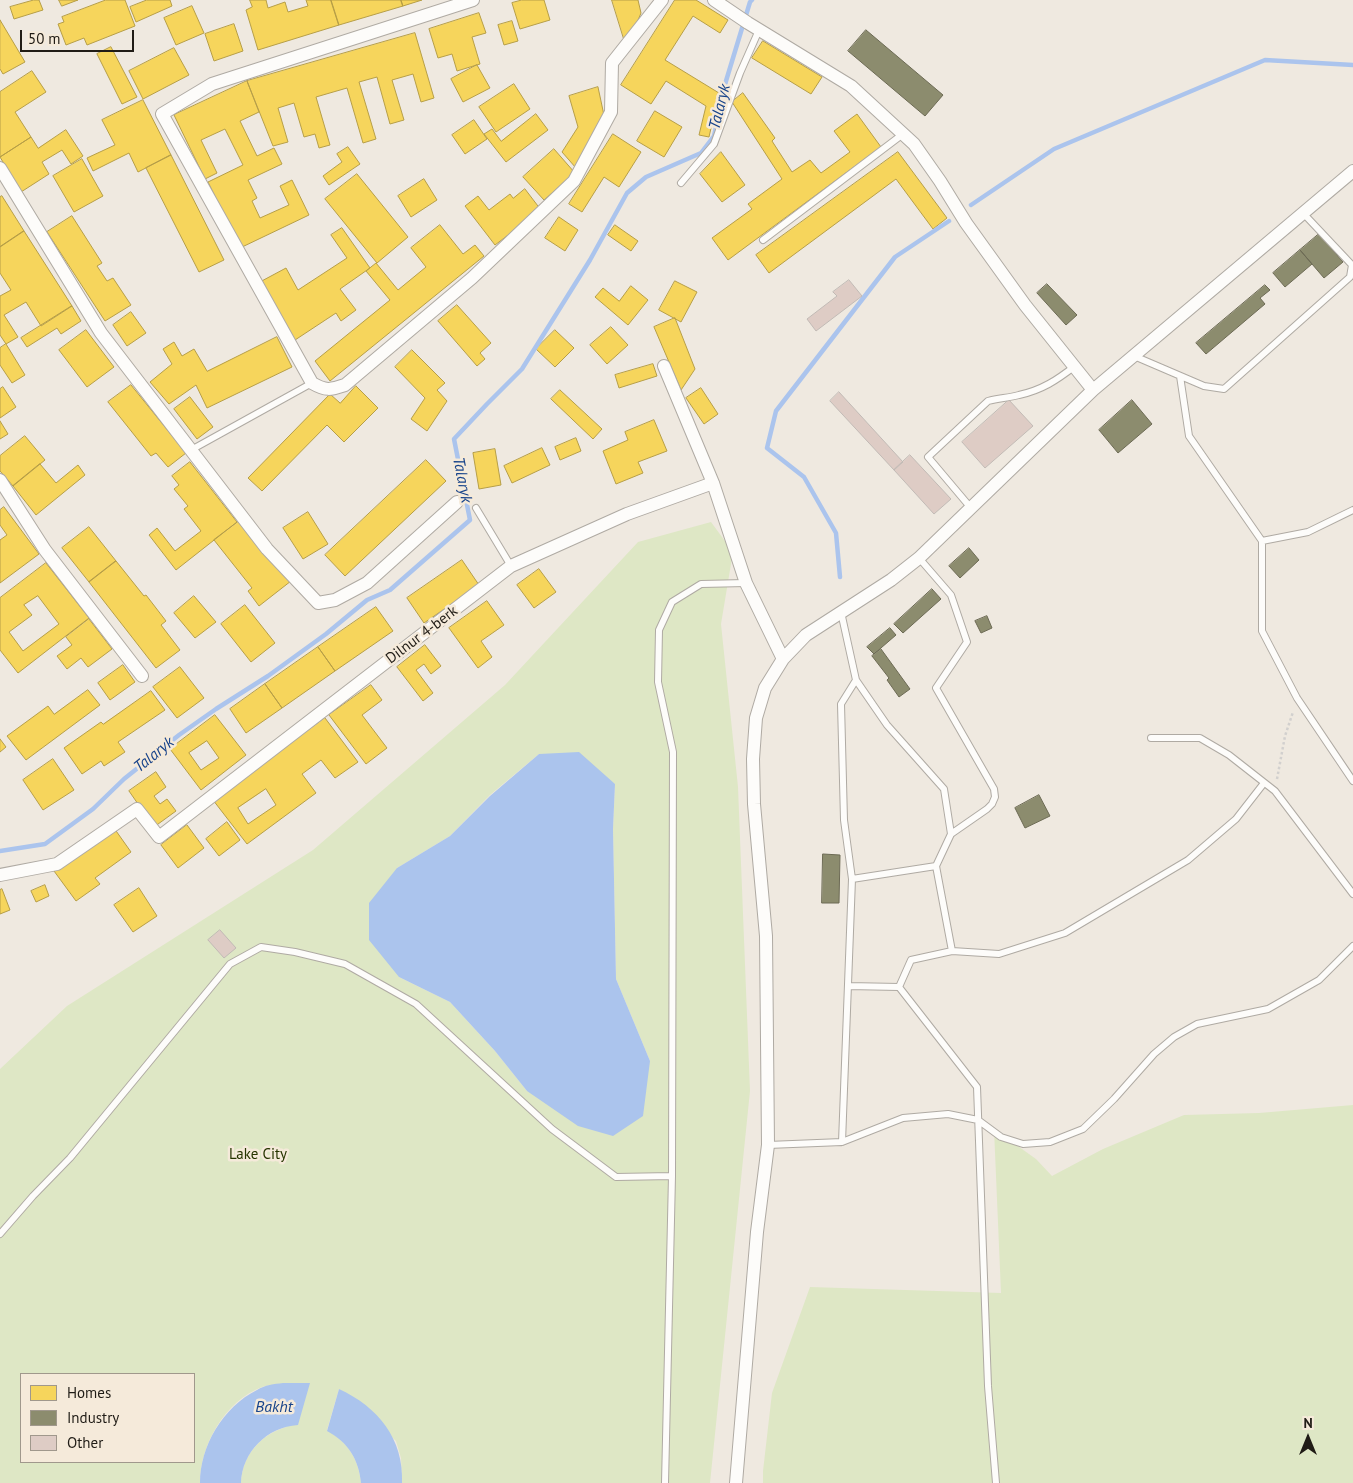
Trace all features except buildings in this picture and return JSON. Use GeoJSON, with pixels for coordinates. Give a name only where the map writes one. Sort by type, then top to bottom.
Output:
{"type":"FeatureCollection","features":[{"type":"Feature","properties":{"kind":"street"},"geometry":{"type":"LineString","coordinates":[[473,0],[212,84],[162,114],[312,383],[319,387],[330,390],[345,385],[472,278],[574,181],[611,112],[612,64],[662,0]]}},
{"type":"Feature","properties":{"kind":"street"},"geometry":{"type":"LineString","coordinates":[[714,0],[851,86],[914,144],[966,223],[1025,305],[1093,390]]}},
{"type":"Feature","properties":{"kind":"street"},"geometry":{"type":"LineString","coordinates":[[0,168],[101,333],[267,548],[318,603],[335,600],[367,583],[457,502]]}},
{"type":"Feature","properties":{"kind":"street"},"geometry":{"type":"LineString","coordinates":[[736,1483],[756,1232],[768,1145],[766,936],[754,804],[752,759],[756,718],[765,688],[782,659],[806,635],[891,580],[919,558],[1093,390],[1353,171]]}},
{"type":"Feature","properties":{"kind":"street"},"geometry":{"type":"LineString","coordinates":[[664,366],[713,483],[746,583],[782,659]]}},
{"type":"Feature","properties":{"kind":"street"},"geometry":{"type":"LineString","coordinates":[[0,480],[45,550],[142,676]]}},
{"type":"Feature","properties":{"kind":"street","name":"Dilnur 4-berk"},"geometry":{"type":"LineString","coordinates":[[0,875],[56,864],[137,809],[159,836],[511,566],[627,514],[713,483]]}},
{"type":"Feature","properties":{"kind":"lane"},"geometry":{"type":"LineString","coordinates":[[681,183],[714,144],[740,73],[748,23]]}},
{"type":"Feature","properties":{"kind":"lane"},"geometry":{"type":"LineString","coordinates":[[763,240],[903,134]]}},
{"type":"Feature","properties":{"kind":"lane"},"geometry":{"type":"LineString","coordinates":[[1133,356],[1204,386],[1224,389],[1350,277],[1352,265],[1303,213]]}},
{"type":"Feature","properties":{"kind":"lane"},"geometry":{"type":"LineString","coordinates":[[971,508],[928,457],[988,401],[1019,395],[1050,385],[1075,366]]}},
{"type":"Feature","properties":{"kind":"lane"},"geometry":{"type":"LineString","coordinates":[[1180,376],[1189,436],[1262,541],[1262,631],[1297,698],[1353,781]]}},
{"type":"Feature","properties":{"kind":"lane"},"geometry":{"type":"LineString","coordinates":[[191,450],[312,383]]}},
{"type":"Feature","properties":{"kind":"lane"},"geometry":{"type":"LineString","coordinates":[[476,508],[511,566]]}},
{"type":"Feature","properties":{"kind":"lane"},"geometry":{"type":"LineString","coordinates":[[1262,541],[1308,532],[1353,510]]}},
{"type":"Feature","properties":{"kind":"lane"},"geometry":{"type":"LineString","coordinates":[[919,558],[951,595],[967,642],[936,688],[994,789],[995,797],[987,810],[951,834],[936,866],[952,951]]}},
{"type":"Feature","properties":{"kind":"lane"},"geometry":{"type":"LineString","coordinates":[[665,1483],[672,1176],[673,752],[658,682],[659,630],[672,602],[701,584],[746,583]]}},
{"type":"Feature","properties":{"kind":"lane"},"geometry":{"type":"LineString","coordinates":[[841,612],[856,680],[887,725],[944,789],[951,834]]}},
{"type":"Feature","properties":{"kind":"lane"},"geometry":{"type":"LineString","coordinates":[[842,1142],[852,879],[844,820],[841,704],[856,680]]}},
{"type":"Feature","properties":{"kind":"lane"},"geometry":{"type":"LineString","coordinates":[[1151,738],[1200,738],[1229,755],[1275,792],[1353,894]]}},
{"type":"Feature","properties":{"kind":"lane"},"geometry":{"type":"LineString","coordinates":[[898,987],[911,960],[952,951],[1000,954],[1065,933],[1188,860],[1236,819],[1264,783]]}},
{"type":"Feature","properties":{"kind":"lane"},"geometry":{"type":"LineString","coordinates":[[852,879],[936,866]]}},
{"type":"Feature","properties":{"kind":"lane"},"geometry":{"type":"LineString","coordinates":[[768,1145],[842,1142],[903,1118],[948,1114],[978,1120],[1001,1137],[1023,1144],[1050,1142],[1083,1129],[1114,1099],[1154,1054],[1174,1037],[1197,1024],[1268,1009],[1319,980],[1353,946]]}},
{"type":"Feature","properties":{"kind":"lane"},"geometry":{"type":"LineString","coordinates":[[0,1234],[70,1158],[230,964],[261,947],[295,952],[344,964],[416,1004],[552,1129],[616,1177],[672,1176]]}},
{"type":"Feature","properties":{"kind":"lane"},"geometry":{"type":"LineString","coordinates":[[848,986],[898,987]]}},
{"type":"Feature","properties":{"kind":"lane"},"geometry":{"type":"LineString","coordinates":[[898,987],[976,1087],[988,1386],[996,1483]]}},
{"type":"Feature","properties":{"kind":"path"},"geometry":{"type":"LineString","coordinates":[[1275,792],[1285,736],[1297,698]]}},
{"type":"Feature","properties":{"kind":"green space","name":"Lake City"},"geometry":{"type":"Polygon","coordinates":[[[711,522],[733,552],[721,624],[738,787],[750,1091],[710,1483],[402,1483],[401,1458],[396,1441],[339,1389],[327,1430],[341,1440],[351,1452],[358,1467],[361,1483],[241,1483],[245,1464],[254,1448],[268,1435],[286,1427],[293,1383],[262,1387],[237,1403],[226,1414],[217,1426],[204,1454],[200,1483],[0,1483],[0,1069],[67,1006],[313,850],[505,685],[638,542],[711,522]],[[539,754],[490,795],[450,836],[397,868],[399,977],[450,1002],[495,1051],[527,1091],[650,1061],[616,979],[613,829],[615,784],[539,754]]]}},
{"type":"Feature","properties":{"kind":"green space"},"geometry":{"type":"Polygon","coordinates":[[[1353,1105],[1353,1483],[763,1483],[772,1393],[810,1287],[1001,1293],[994,1129],[1036,1159],[1052,1176],[1103,1149],[1184,1115],[1259,1113],[1353,1105]]]}},
{"type":"Feature","properties":{"kind":"water"},"geometry":{"type":"Polygon","coordinates":[[[579,752],[615,784],[613,829],[616,979],[650,1061],[643,1116],[613,1136],[578,1126],[527,1091],[495,1051],[450,1002],[399,977],[369,940],[369,903],[397,868],[450,836],[490,796],[539,754],[579,752]]]}},
{"type":"Feature","properties":{"kind":"water","name":"Bakht"},"geometry":{"type":"Polygon","coordinates":[[[310,1383],[298,1425],[276,1431],[258,1443],[246,1461],[241,1483],[200,1483],[204,1455],[209,1442],[224,1417],[245,1397],[257,1390],[273,1384],[310,1383]]]}},
{"type":"Feature","properties":{"kind":"water","name":"Bakht"},"geometry":{"type":"Polygon","coordinates":[[[339,1389],[366,1405],[386,1426],[398,1452],[402,1483],[361,1483],[358,1467],[351,1452],[341,1441],[327,1431],[339,1389]]]}},
{"type":"Feature","properties":{"kind":"waterway","name":"Talaryk"},"geometry":{"type":"LineString","coordinates":[[0,851],[45,844],[93,809],[124,779],[179,735],[268,676],[326,634],[367,600],[390,590],[470,520],[454,439],[522,369],[590,260],[627,193],[646,177],[701,153],[714,136],[726,81],[752,0]]}},
{"type":"Feature","properties":{"kind":"waterway"},"geometry":{"type":"LineString","coordinates":[[971,205],[1054,149],[1265,60],[1353,65]]}},
{"type":"Feature","properties":{"kind":"waterway"},"geometry":{"type":"LineString","coordinates":[[840,577],[836,533],[804,477],[767,448],[776,411],[895,257],[949,221]]}}]}
